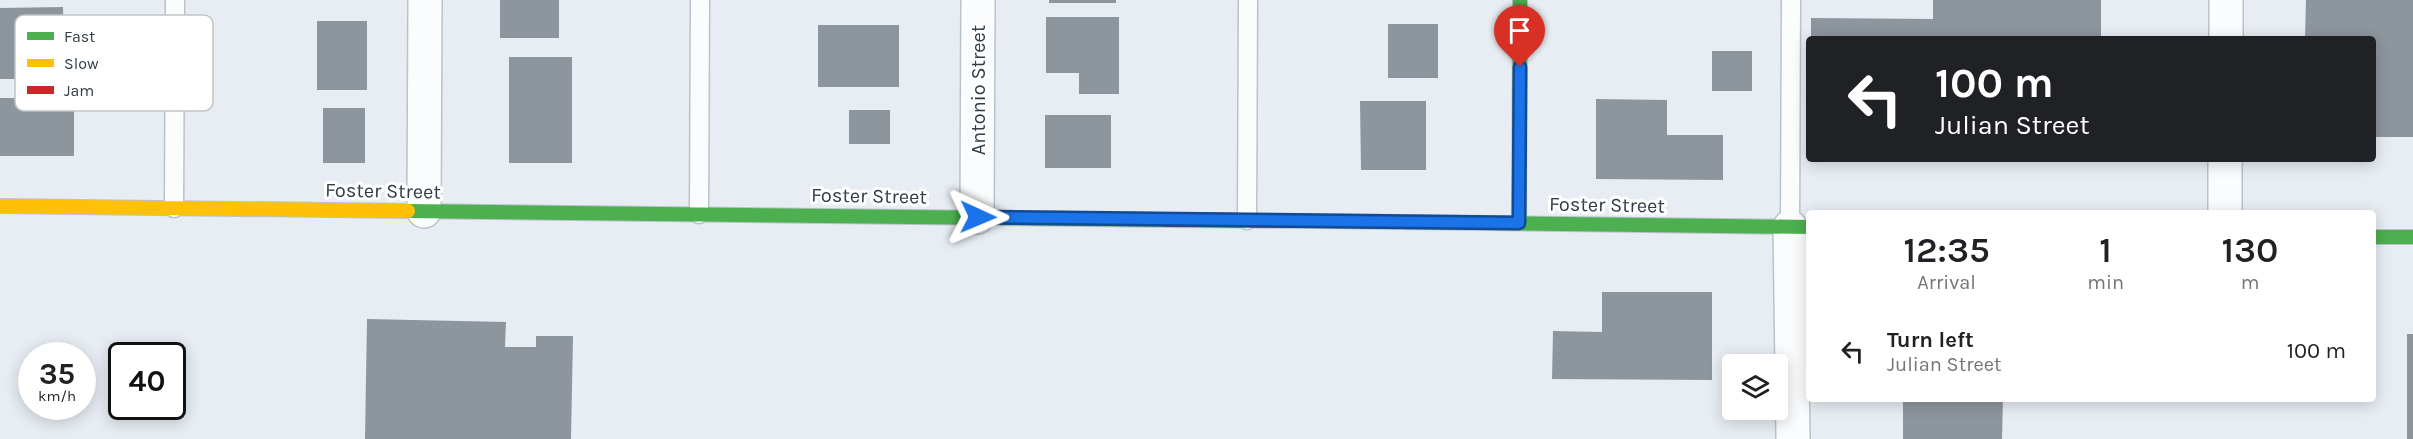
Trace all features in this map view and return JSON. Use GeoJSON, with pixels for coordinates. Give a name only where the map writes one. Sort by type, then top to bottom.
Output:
{"type":"FeatureCollection","features":[{"type":"Feature","properties":{"kind":"street"},"geometry":{"type":"LineString","coordinates":[[424,211],[425,0]]}},
{"type":"Feature","properties":{"kind":"street","name":"Antonio Street"},"geometry":{"type":"LineString","coordinates":[[978,0],[978,217]]}},
{"type":"Feature","properties":{"kind":"street"},"geometry":{"type":"LineString","coordinates":[[1519,223],[1520,0]]}},
{"type":"Feature","properties":{"kind":"street"},"geometry":{"type":"LineString","coordinates":[[2226,0],[2226,36]]}},
{"type":"Feature","properties":{"kind":"street"},"geometry":{"type":"LineString","coordinates":[[2225,162],[2225,210]]}},
{"type":"Feature","properties":{"kind":"street","name":"Foster Street"},"geometry":{"type":"LineString","coordinates":[[0,206],[1800,227]]}},
{"type":"Feature","properties":{"kind":"street"},"geometry":{"type":"LineString","coordinates":[[1793,439],[1800,227]]}},
{"type":"Feature","properties":{"kind":"street"},"geometry":{"type":"LineString","coordinates":[[2376,237],[2413,237]]}},
{"type":"Feature","properties":{"kind":"lane"},"geometry":{"type":"LineString","coordinates":[[175,0],[175,15]]}},
{"type":"Feature","properties":{"kind":"lane"},"geometry":{"type":"LineString","coordinates":[[699,214],[700,0]]}},
{"type":"Feature","properties":{"kind":"lane"},"geometry":{"type":"LineString","coordinates":[[1247,220],[1248,0]]}},
{"type":"Feature","properties":{"kind":"lane"},"geometry":{"type":"LineString","coordinates":[[1791,0],[1800,227]]}},
{"type":"Feature","properties":{"kind":"lane"},"geometry":{"type":"LineString","coordinates":[[174,111],[174,208]]}},
{"type":"Feature","properties":{"kind":"building"},"geometry":{"type":"Polygon","coordinates":[[[500,0],[559,0],[559,38],[500,38],[500,0]]]}},
{"type":"Feature","properties":{"kind":"building"},"geometry":{"type":"Polygon","coordinates":[[[1049,0],[1116,0],[1116,3],[1049,3],[1049,0]]]}},
{"type":"Feature","properties":{"kind":"building"},"geometry":{"type":"Polygon","coordinates":[[[1933,0],[2101,0],[2101,36],[1811,36],[1811,18],[1933,19],[1933,0]]]}},
{"type":"Feature","properties":{"kind":"building"},"geometry":{"type":"Polygon","coordinates":[[[2306,0],[2413,0],[2413,137],[2376,137],[2376,36],[2305,36],[2306,0]]]}},
{"type":"Feature","properties":{"kind":"building"},"geometry":{"type":"Polygon","coordinates":[[[63,7],[63,15],[15,15],[15,79],[0,79],[0,8],[63,7]]]}},
{"type":"Feature","properties":{"kind":"building"},"geometry":{"type":"Polygon","coordinates":[[[1046,17],[1119,17],[1119,94],[1079,94],[1079,73],[1046,73],[1046,17]]]}},
{"type":"Feature","properties":{"kind":"building"},"geometry":{"type":"Polygon","coordinates":[[[317,21],[367,21],[367,90],[317,90],[317,21]]]}},
{"type":"Feature","properties":{"kind":"building"},"geometry":{"type":"Polygon","coordinates":[[[1388,24],[1438,24],[1438,78],[1388,78],[1388,24]]]}},
{"type":"Feature","properties":{"kind":"building"},"geometry":{"type":"Polygon","coordinates":[[[818,25],[899,25],[899,87],[818,87],[818,25]]]}},
{"type":"Feature","properties":{"kind":"building"},"geometry":{"type":"Polygon","coordinates":[[[1712,51],[1752,51],[1752,91],[1712,91],[1712,51]]]}},
{"type":"Feature","properties":{"kind":"building"},"geometry":{"type":"Polygon","coordinates":[[[509,57],[572,57],[572,163],[509,163],[509,57]]]}},
{"type":"Feature","properties":{"kind":"building"},"geometry":{"type":"Polygon","coordinates":[[[0,98],[15,98],[15,111],[74,111],[74,156],[0,156],[0,98]]]}},
{"type":"Feature","properties":{"kind":"building"},"geometry":{"type":"Polygon","coordinates":[[[1596,99],[1667,100],[1667,135],[1723,135],[1723,180],[1596,179],[1596,99]]]}},
{"type":"Feature","properties":{"kind":"building"},"geometry":{"type":"Polygon","coordinates":[[[1360,101],[1426,101],[1426,170],[1361,170],[1360,101]]]}},
{"type":"Feature","properties":{"kind":"building"},"geometry":{"type":"Polygon","coordinates":[[[323,108],[365,108],[365,163],[323,163],[323,108]]]}},
{"type":"Feature","properties":{"kind":"building"},"geometry":{"type":"Polygon","coordinates":[[[849,110],[890,110],[890,144],[849,144],[849,110]]]}},
{"type":"Feature","properties":{"kind":"building"},"geometry":{"type":"Polygon","coordinates":[[[1045,115],[1111,115],[1111,168],[1045,168],[1045,115]]]}},
{"type":"Feature","properties":{"kind":"building"},"geometry":{"type":"Polygon","coordinates":[[[1602,292],[1712,292],[1712,380],[1552,379],[1553,331],[1602,332],[1602,292]]]}},
{"type":"Feature","properties":{"kind":"building"},"geometry":{"type":"Polygon","coordinates":[[[367,319],[506,322],[505,347],[536,347],[536,336],[573,336],[571,439],[365,439],[367,319]]]}},
{"type":"Feature","properties":{"kind":"building"},"geometry":{"type":"Polygon","coordinates":[[[2407,334],[2413,334],[2413,439],[2407,439],[2407,334]]]}},
{"type":"Feature","properties":{"kind":"building"},"geometry":{"type":"Polygon","coordinates":[[[1903,402],[2003,402],[2002,439],[1903,439],[1903,402]]]}},
{"type":"Feature","properties":{"kind":"traffic: fast"},"geometry":{"type":"LineString","coordinates":[[1519,223],[1520,0]]}},
{"type":"Feature","properties":{"kind":"traffic: fast"},"geometry":{"type":"LineString","coordinates":[[408,211],[1167,220]]}},
{"type":"Feature","properties":{"kind":"traffic: fast"},"geometry":{"type":"LineString","coordinates":[[1317,221],[1806,227]]}},
{"type":"Feature","properties":{"kind":"traffic: fast"},"geometry":{"type":"LineString","coordinates":[[2376,237],[2413,237]]}},
{"type":"Feature","properties":{"kind":"traffic: slow"},"geometry":{"type":"LineString","coordinates":[[0,206],[408,211]]}},
{"type":"Feature","properties":{"kind":"traffic: jam"},"geometry":{"type":"LineString","coordinates":[[1167,220],[1317,221]]}},
{"type":"Feature","properties":{"kind":"route"},"geometry":{"type":"LineString","coordinates":[[978,217],[1519,223],[1520,67]]}}]}
